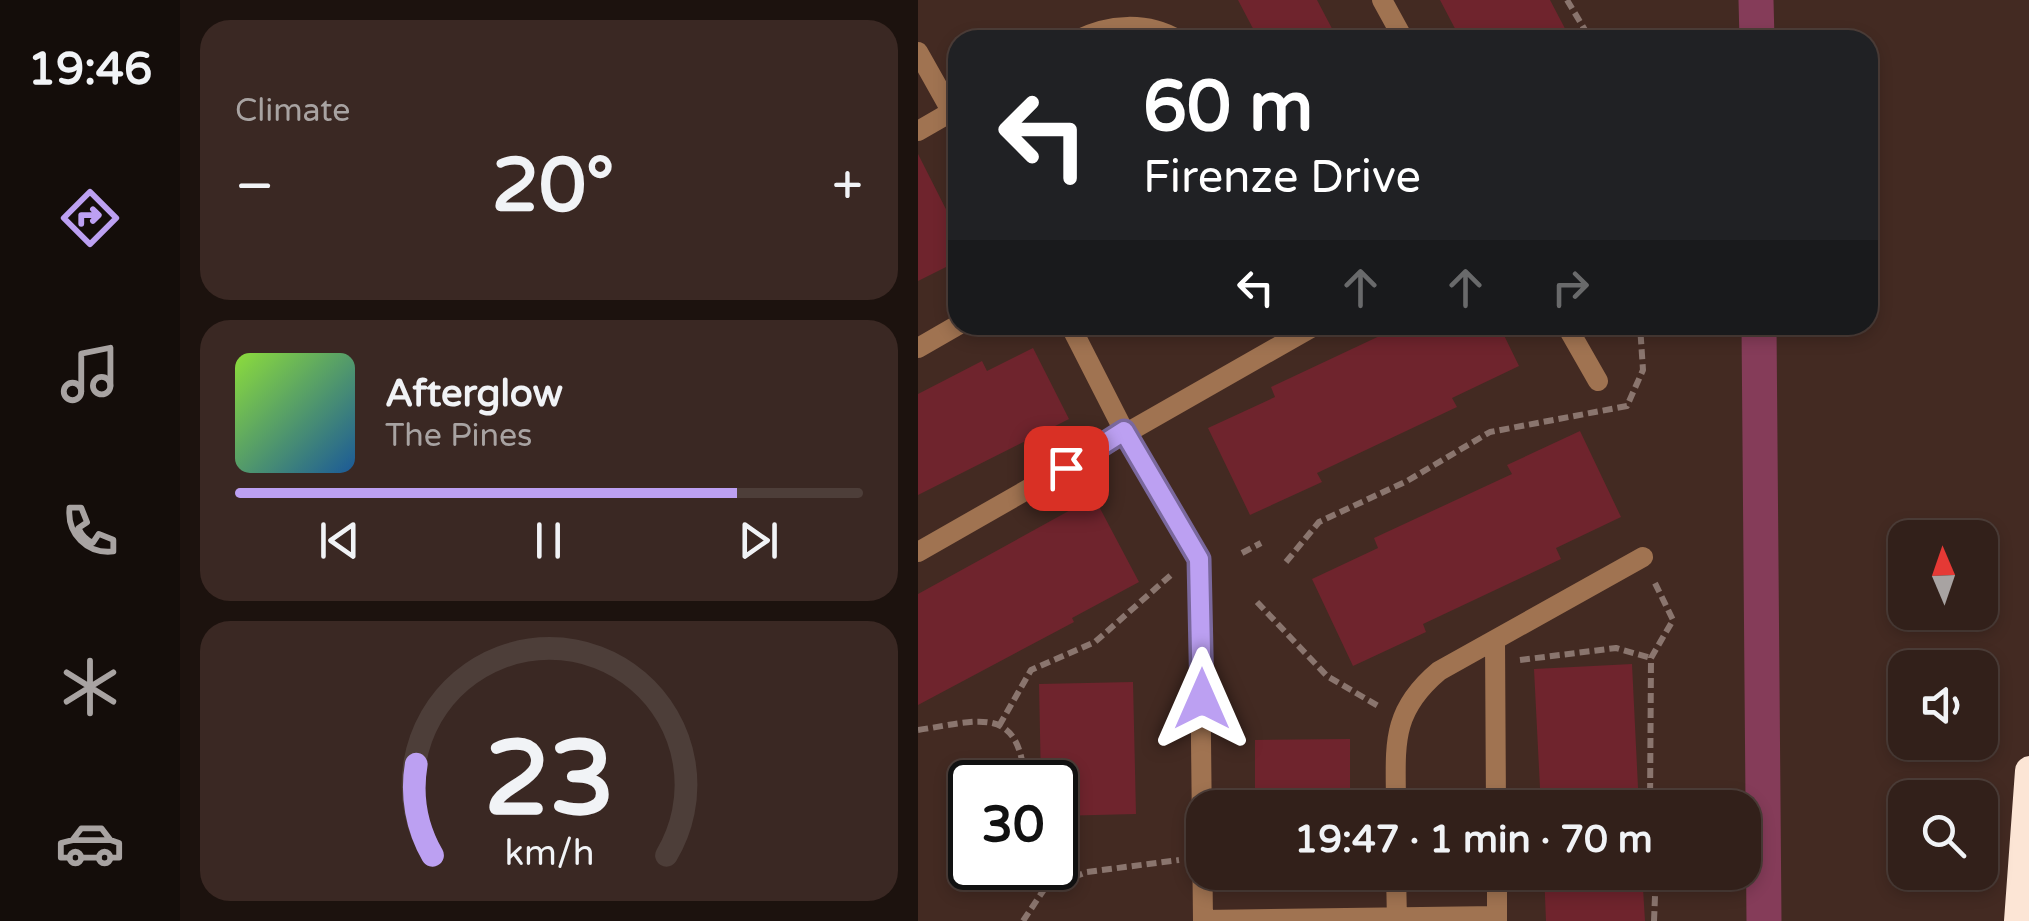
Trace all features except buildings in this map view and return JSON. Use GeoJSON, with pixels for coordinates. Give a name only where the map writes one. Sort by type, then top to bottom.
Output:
{"type":"FeatureCollection","features":[{"type":"Feature","properties":{"kind":"highway"},"geometry":{"type":"LineString","coordinates":[[2019,921],[2030,771]]}},
{"type":"Feature","properties":{"kind":"street"},"geometry":{"type":"LineString","coordinates":[[1382,0],[1398,30]]}},
{"type":"Feature","properties":{"kind":"street"},"geometry":{"type":"LineString","coordinates":[[1105,30],[1131,26],[1144,30]]}},
{"type":"Feature","properties":{"kind":"street"},"geometry":{"type":"LineString","coordinates":[[918,52],[948,101]]}},
{"type":"Feature","properties":{"kind":"street"},"geometry":{"type":"LineString","coordinates":[[918,131],[948,118]]}},
{"type":"Feature","properties":{"kind":"street"},"geometry":{"type":"LineString","coordinates":[[918,348],[948,331]]}},
{"type":"Feature","properties":{"kind":"street"},"geometry":{"type":"LineString","coordinates":[[1075,335],[1124,431],[1199,559],[1202,921],[1497,918],[1497,890]]}},
{"type":"Feature","properties":{"kind":"street"},"geometry":{"type":"LineString","coordinates":[[918,552],[1298,335]]}},
{"type":"Feature","properties":{"kind":"street"},"geometry":{"type":"LineString","coordinates":[[1572,335],[1598,381]]}},
{"type":"Feature","properties":{"kind":"street"},"geometry":{"type":"LineString","coordinates":[[1396,790],[1396,737],[1402,715],[1416,690],[1440,670],[1495,649],[1643,557]]}},
{"type":"Feature","properties":{"kind":"street"},"geometry":{"type":"LineString","coordinates":[[1495,649],[1496,790]]}},
{"type":"Feature","properties":{"kind":"street"},"geometry":{"type":"LineString","coordinates":[[1396,890],[1397,919]]}},
{"type":"Feature","properties":{"kind":"path"},"geometry":{"type":"LineString","coordinates":[[1567,0],[1585,30]]}},
{"type":"Feature","properties":{"kind":"path"},"geometry":{"type":"LineString","coordinates":[[1286,562],[1318,522],[1407,481],[1490,432],[1627,406],[1643,370],[1641,335]]}},
{"type":"Feature","properties":{"kind":"path"},"geometry":{"type":"LineString","coordinates":[[1242,554],[1261,543]]}},
{"type":"Feature","properties":{"kind":"path"},"geometry":{"type":"LineString","coordinates":[[1643,557],[1672,620],[1651,658],[1650,790]]}},
{"type":"Feature","properties":{"kind":"path"},"geometry":{"type":"LineString","coordinates":[[999,726],[1030,670],[1095,642],[1172,574]]}},
{"type":"Feature","properties":{"kind":"path"},"geometry":{"type":"LineString","coordinates":[[1257,602],[1328,676],[1402,715]]}},
{"type":"Feature","properties":{"kind":"path"},"geometry":{"type":"LineString","coordinates":[[1495,649],[1537,661],[1616,648],[1651,658]]}},
{"type":"Feature","properties":{"kind":"path"},"geometry":{"type":"LineString","coordinates":[[918,730],[985,720],[1010,731],[1022,750],[1023,760]]}},
{"type":"Feature","properties":{"kind":"path"},"geometry":{"type":"LineString","coordinates":[[1078,875],[1180,860]]}},
{"type":"Feature","properties":{"kind":"path"},"geometry":{"type":"LineString","coordinates":[[1022,921],[1044,890]]}},
{"type":"Feature","properties":{"kind":"path"},"geometry":{"type":"LineString","coordinates":[[1654,921],[1655,890]]}},
{"type":"Feature","properties":{"kind":"waterway"},"geometry":{"type":"LineString","coordinates":[[1756,0],[1757,30]]}},
{"type":"Feature","properties":{"kind":"waterway"},"geometry":{"type":"LineString","coordinates":[[1759,335],[1764,921]]}},
{"type":"Feature","properties":{"kind":"route"},"geometry":{"type":"LineString","coordinates":[[1066,468],[1124,431],[1199,559],[1202,699]]}}]}
